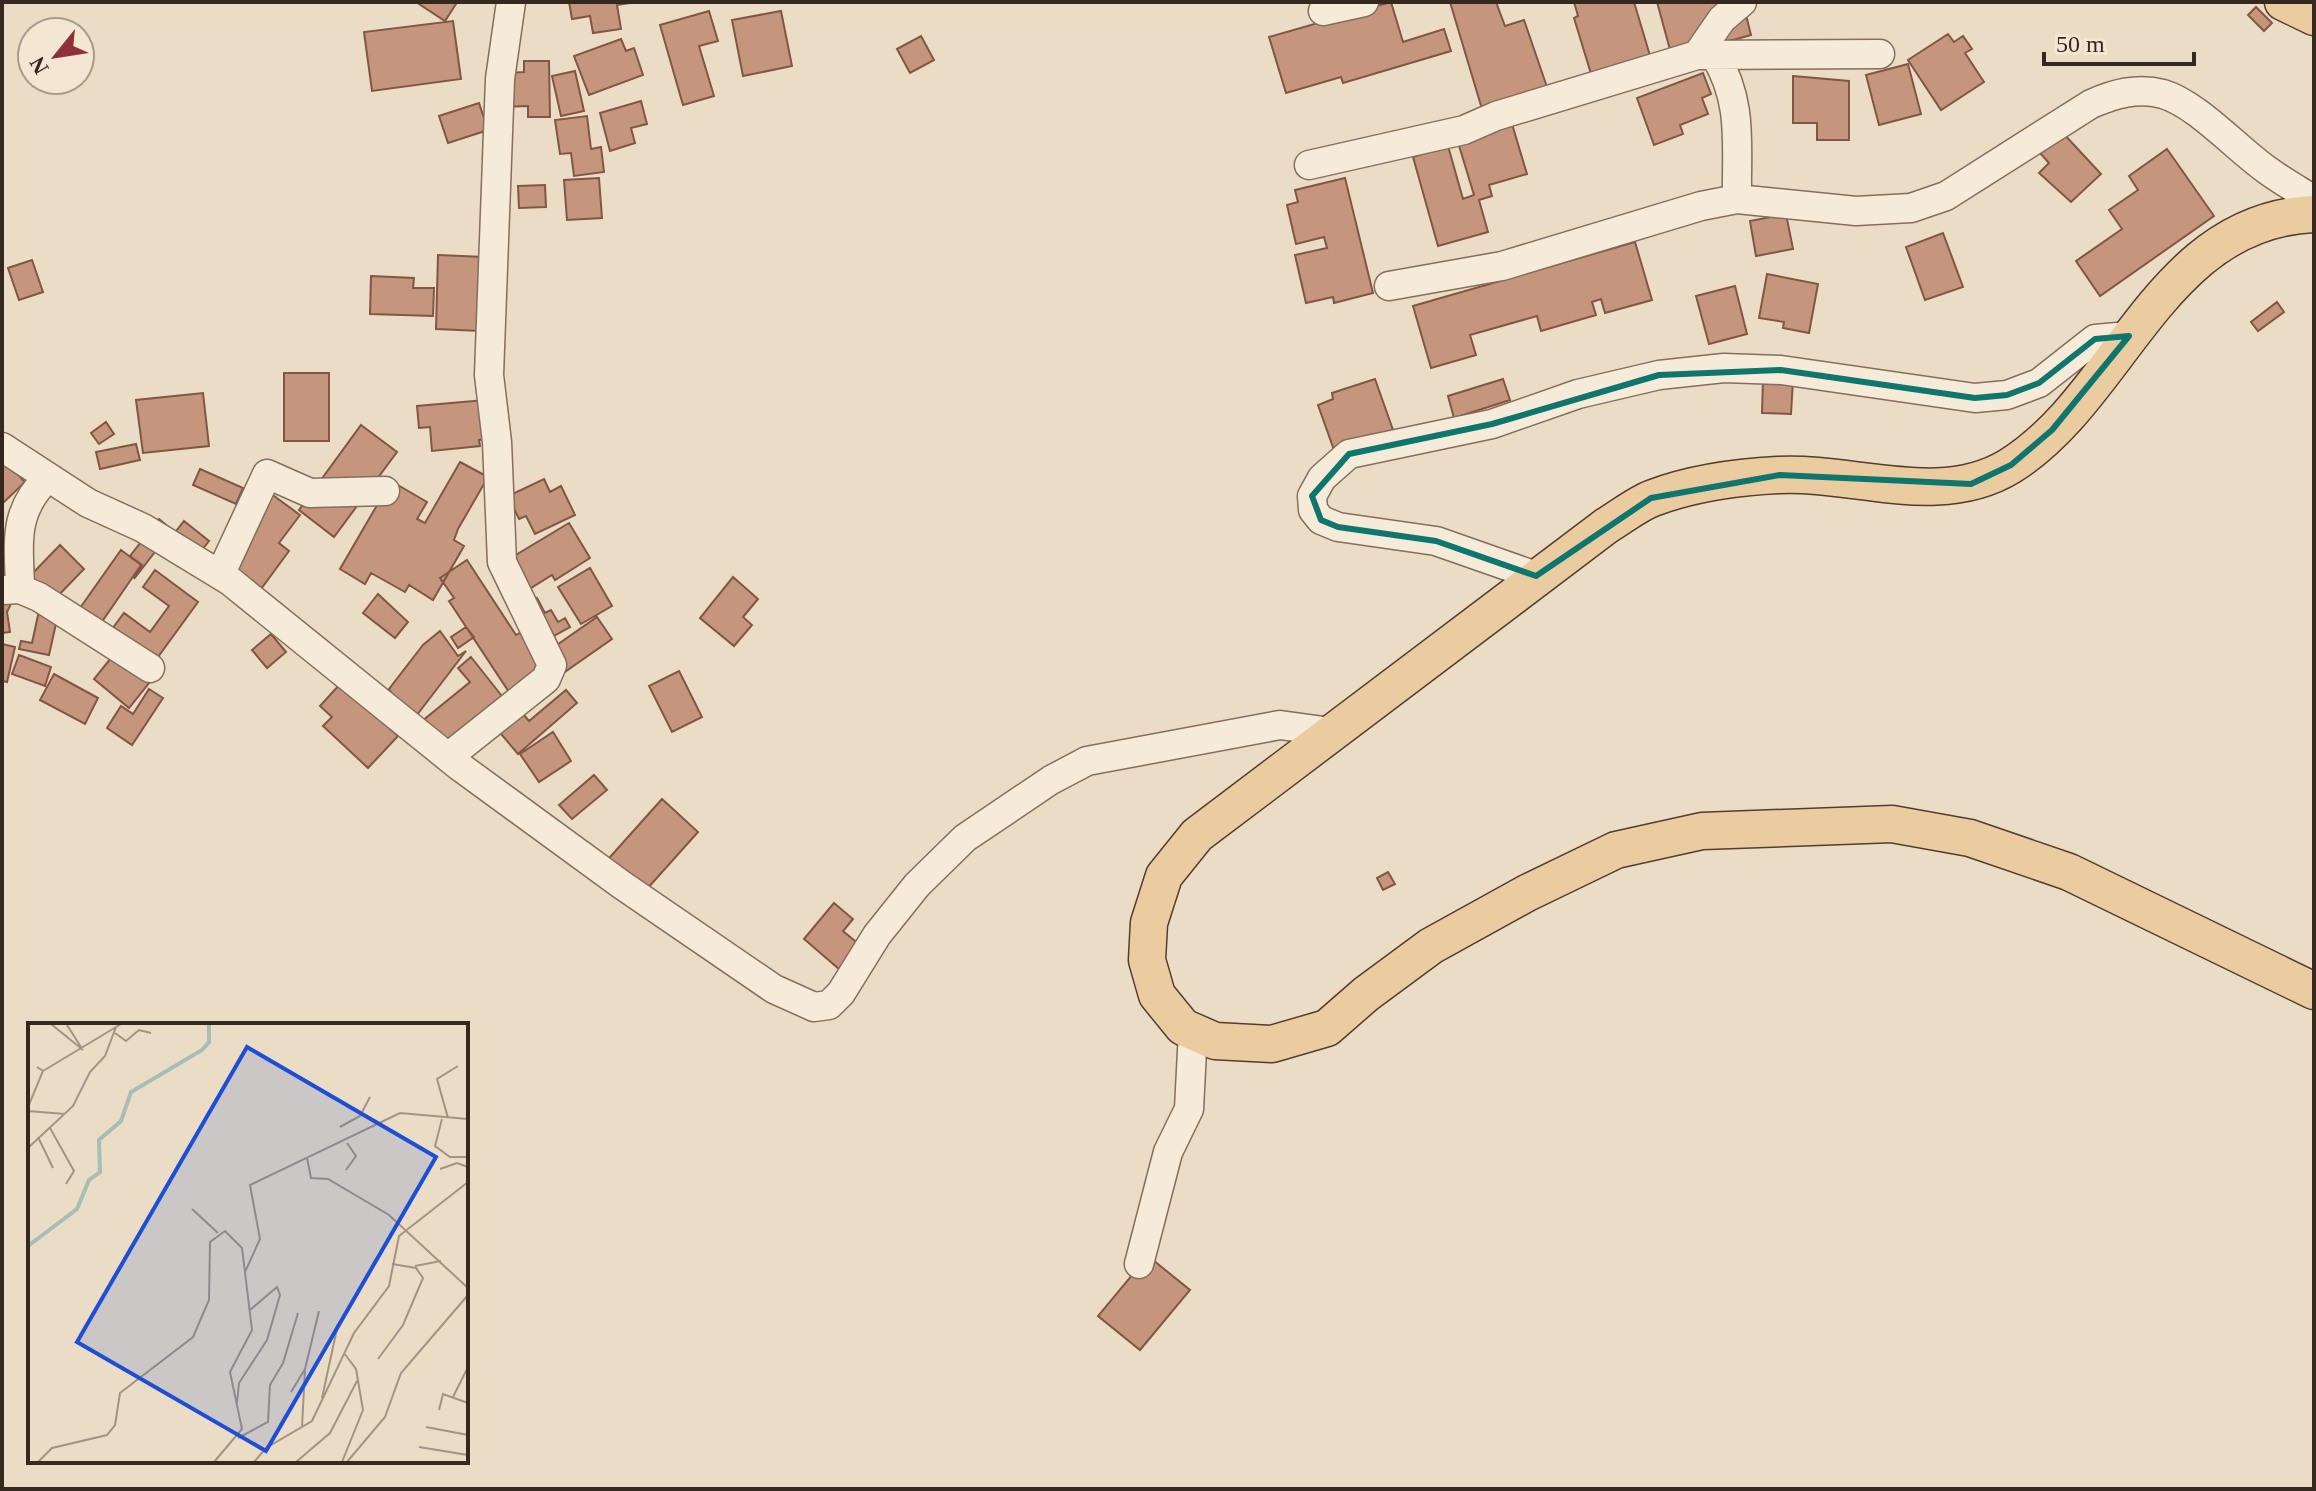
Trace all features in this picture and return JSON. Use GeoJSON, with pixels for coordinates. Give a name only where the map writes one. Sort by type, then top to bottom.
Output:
{"type":"FeatureCollection","features":[{"type":"Feature","properties":{"kind":"main road"},"geometry":{"type":"LineString","coordinates":[[2283,2],[2314,17]]}},
{"type":"Feature","properties":{"kind":"main road"},"geometry":{"type":"LineString","coordinates":[[2314,214],[2269,220],[2218,246],[2174,284],[2052,430],[2011,465],[1971,484],[1913,486],[1780,475],[1696,487],[1651,498],[1536,576],[1197,835],[1164,876],[1149,923],[1147,960],[1157,995],[1183,1027],[1215,1041],[1272,1044],[1327,1028],[1366,994],[1431,946],[1527,893],[1616,850],[1702,831],[1877,825],[1970,838],[2069,872],[2314,991]]}},
{"type":"Feature","properties":{"kind":"street"},"geometry":{"type":"LineString","coordinates":[[448,757],[546,679],[552,665],[502,562],[497,442],[489,375],[500,79],[511,2]]}},
{"type":"Feature","properties":{"kind":"street"},"geometry":{"type":"LineString","coordinates":[[1323,11],[1364,2]]}},
{"type":"Feature","properties":{"kind":"street"},"geometry":{"type":"LineString","coordinates":[[1706,55],[1722,19],[1742,2]]}},
{"type":"Feature","properties":{"kind":"street"},"geometry":{"type":"LineString","coordinates":[[1309,165],[1464,130],[1496,116],[1706,55],[1880,54]]}},
{"type":"Feature","properties":{"kind":"street"},"geometry":{"type":"LineString","coordinates":[[1706,55],[1732,85],[1736,107],[1737,199]]}},
{"type":"Feature","properties":{"kind":"street"},"geometry":{"type":"LineString","coordinates":[[1389,286],[1502,266],[1701,206],[1737,199],[1856,211],[1911,208],[1946,196],[2091,104],[2114,94],[2139,91],[2164,94],[2188,108],[2267,170],[2314,200]]}},
{"type":"Feature","properties":{"kind":"street"},"geometry":{"type":"LineString","coordinates":[[1536,576],[1436,541],[1338,527],[1321,520],[1313,510],[1312,496],[1322,478],[1349,454],[1492,424],[1578,394],[1659,375],[1724,368],[1781,370],[1986,397],[2007,395],[2039,383],[2095,339],[2129,336]]}},
{"type":"Feature","properties":{"kind":"street"},"geometry":{"type":"LineString","coordinates":[[2,447],[88,503],[143,528],[220,575],[274,613],[448,757],[622,885],[762,981],[798,1003],[814,1007],[829,1005],[841,993],[877,935],[917,885],[965,838],[1051,780],[1087,761],[1280,725],[1331,732]]}},
{"type":"Feature","properties":{"kind":"street"},"geometry":{"type":"LineString","coordinates":[[220,575],[267,474],[310,493],[385,491]]}},
{"type":"Feature","properties":{"kind":"street"},"geometry":{"type":"LineString","coordinates":[[48,477],[29,496],[22,509],[11,590],[39,597],[150,668]]}},
{"type":"Feature","properties":{"kind":"street"},"geometry":{"type":"LineString","coordinates":[[1139,1264],[1168,1152],[1189,1109],[1193,1031]]}},
{"type":"Feature","properties":{"kind":"highlighted area"},"geometry":{"type":"Polygon","coordinates":[[[2129,336],[2052,430],[2011,465],[1971,484],[1780,475],[1651,498],[1536,576],[1436,541],[1338,527],[1321,520],[1312,496],[1349,454],[1492,424],[1659,375],[1781,370],[1975,398],[2007,395],[2039,383],[2095,339],[2129,336]]]}},
{"type":"Feature","properties":{"kind":"building"},"geometry":{"type":"Polygon","coordinates":[[[416,2],[454,2],[456,4],[445,21],[416,2]]]}},
{"type":"Feature","properties":{"kind":"building"},"geometry":{"type":"Polygon","coordinates":[[[569,2],[636,2],[617,5],[621,29],[593,33],[590,16],[572,19],[569,2]]]}},
{"type":"Feature","properties":{"kind":"building"},"geometry":{"type":"Polygon","coordinates":[[[1391,2],[1403,42],[1444,29],[1451,51],[1343,83],[1341,77],[1286,93],[1269,37],[1391,2]]]}},
{"type":"Feature","properties":{"kind":"building"},"geometry":{"type":"Polygon","coordinates":[[[1450,2],[1496,2],[1505,26],[1524,20],[1547,87],[1482,109],[1450,2]]]}},
{"type":"Feature","properties":{"kind":"building"},"geometry":{"type":"Polygon","coordinates":[[[1574,2],[1634,2],[1651,59],[1592,77],[1574,18],[1578,16],[1574,2]]]}},
{"type":"Feature","properties":{"kind":"building"},"geometry":{"type":"Polygon","coordinates":[[[1657,2],[1720,2],[1724,17],[1745,11],[1751,35],[1672,57],[1657,2]]]}},
{"type":"Feature","properties":{"kind":"building"},"geometry":{"type":"Polygon","coordinates":[[[2256,7],[2272,23],[2264,31],[2248,15],[2256,7]]]}},
{"type":"Feature","properties":{"kind":"building"},"geometry":{"type":"Polygon","coordinates":[[[709,11],[718,41],[699,46],[714,96],[683,105],[660,25],[709,11]]]}},
{"type":"Feature","properties":{"kind":"building"},"geometry":{"type":"Polygon","coordinates":[[[781,11],[792,66],[743,76],[732,20],[781,11]]]}},
{"type":"Feature","properties":{"kind":"building"},"geometry":{"type":"Polygon","coordinates":[[[453,21],[461,79],[372,91],[364,32],[453,21]]]}},
{"type":"Feature","properties":{"kind":"building"},"geometry":{"type":"Polygon","coordinates":[[[1948,34],[1954,42],[1963,36],[1972,49],[1965,53],[1984,82],[1941,110],[1908,60],[1948,34]]]}},
{"type":"Feature","properties":{"kind":"building"},"geometry":{"type":"Polygon","coordinates":[[[921,36],[934,60],[910,73],[897,49],[921,36]]]}},
{"type":"Feature","properties":{"kind":"building"},"geometry":{"type":"Polygon","coordinates":[[[621,39],[626,51],[634,48],[643,75],[589,95],[574,56],[621,39]]]}},
{"type":"Feature","properties":{"kind":"building"},"geometry":{"type":"Polygon","coordinates":[[[524,61],[549,61],[550,117],[528,117],[528,106],[503,107],[502,73],[524,72],[524,61]]]}},
{"type":"Feature","properties":{"kind":"building"},"geometry":{"type":"Polygon","coordinates":[[[1908,64],[1921,114],[1879,125],[1866,75],[1908,64]]]}},
{"type":"Feature","properties":{"kind":"building"},"geometry":{"type":"Polygon","coordinates":[[[575,71],[584,111],[561,116],[552,76],[575,71]]]}},
{"type":"Feature","properties":{"kind":"building"},"geometry":{"type":"Polygon","coordinates":[[[1703,73],[1711,94],[1702,98],[1708,114],[1680,125],[1683,134],[1654,145],[1637,98],[1703,73]]]}},
{"type":"Feature","properties":{"kind":"building"},"geometry":{"type":"Polygon","coordinates":[[[1793,76],[1849,81],[1849,140],[1817,140],[1817,123],[1793,123],[1793,76]]]}},
{"type":"Feature","properties":{"kind":"building"},"geometry":{"type":"Polygon","coordinates":[[[641,101],[647,124],[631,128],[635,143],[610,151],[600,113],[641,101]]]}},
{"type":"Feature","properties":{"kind":"building"},"geometry":{"type":"Polygon","coordinates":[[[479,103],[488,130],[448,143],[439,116],[479,103]]]}},
{"type":"Feature","properties":{"kind":"building"},"geometry":{"type":"Polygon","coordinates":[[[587,116],[591,149],[601,147],[604,172],[574,176],[571,153],[560,154],[555,120],[587,116]]]}},
{"type":"Feature","properties":{"kind":"building"},"geometry":{"type":"Polygon","coordinates":[[[1512,124],[1527,174],[1489,185],[1492,196],[1479,200],[1488,232],[1438,246],[1413,157],[1448,146],[1463,199],[1474,195],[1457,139],[1512,124]]]}},
{"type":"Feature","properties":{"kind":"building"},"geometry":{"type":"Polygon","coordinates":[[[2062,132],[2101,174],[2071,202],[2039,173],[2049,163],[2040,153],[2062,132]]]}},
{"type":"Feature","properties":{"kind":"building"},"geometry":{"type":"Polygon","coordinates":[[[2167,149],[2214,216],[2100,296],[2076,261],[2122,229],[2109,210],[2138,190],[2129,176],[2167,149]]]}},
{"type":"Feature","properties":{"kind":"building"},"geometry":{"type":"Polygon","coordinates":[[[599,178],[602,218],[567,220],[564,180],[599,178]]]}},
{"type":"Feature","properties":{"kind":"building"},"geometry":{"type":"Polygon","coordinates":[[[1345,178],[1373,293],[1334,303],[1333,297],[1306,303],[1295,255],[1327,248],[1324,237],[1296,244],[1287,205],[1298,202],[1295,190],[1345,178]]]}},
{"type":"Feature","properties":{"kind":"building"},"geometry":{"type":"Polygon","coordinates":[[[545,185],[546,207],[519,208],[518,186],[545,185]]]}},
{"type":"Feature","properties":{"kind":"building"},"geometry":{"type":"Polygon","coordinates":[[[1786,214],[1793,249],[1756,256],[1750,221],[1786,214]]]}},
{"type":"Feature","properties":{"kind":"building"},"geometry":{"type":"Polygon","coordinates":[[[1943,233],[1963,287],[1925,300],[1906,247],[1943,233]]]}},
{"type":"Feature","properties":{"kind":"building"},"geometry":{"type":"Polygon","coordinates":[[[1635,242],[1652,300],[1605,313],[1601,299],[1592,302],[1596,315],[1541,331],[1537,316],[1470,335],[1476,355],[1431,368],[1413,306],[1635,242]]]}},
{"type":"Feature","properties":{"kind":"building"},"geometry":{"type":"Polygon","coordinates":[[[438,255],[484,257],[481,331],[436,329],[438,255]]]}},
{"type":"Feature","properties":{"kind":"building"},"geometry":{"type":"Polygon","coordinates":[[[32,260],[43,292],[19,300],[8,268],[32,260]]]}},
{"type":"Feature","properties":{"kind":"building"},"geometry":{"type":"Polygon","coordinates":[[[1767,274],[1818,284],[1809,333],[1783,328],[1784,322],[1759,318],[1767,274]]]}},
{"type":"Feature","properties":{"kind":"building"},"geometry":{"type":"Polygon","coordinates":[[[371,276],[414,278],[413,288],[434,288],[433,316],[370,314],[371,276]]]}},
{"type":"Feature","properties":{"kind":"building"},"geometry":{"type":"Polygon","coordinates":[[[1735,286],[1747,334],[1709,344],[1696,296],[1735,286]]]}},
{"type":"Feature","properties":{"kind":"building"},"geometry":{"type":"Polygon","coordinates":[[[2277,302],[2284,312],[2258,331],[2251,322],[2277,302]]]}},
{"type":"Feature","properties":{"kind":"building"},"geometry":{"type":"Polygon","coordinates":[[[284,373],[329,373],[329,441],[284,441],[284,373]]]}},
{"type":"Feature","properties":{"kind":"building"},"geometry":{"type":"Polygon","coordinates":[[[1763,378],[1793,380],[1791,414],[1762,413],[1763,378]]]}},
{"type":"Feature","properties":{"kind":"building"},"geometry":{"type":"Polygon","coordinates":[[[1375,379],[1393,430],[1334,450],[1318,405],[1333,399],[1332,393],[1375,379]]]}},
{"type":"Feature","properties":{"kind":"building"},"geometry":{"type":"Polygon","coordinates":[[[1503,379],[1510,400],[1454,418],[1448,396],[1503,379]]]}},
{"type":"Feature","properties":{"kind":"building"},"geometry":{"type":"Polygon","coordinates":[[[203,393],[209,446],[143,453],[136,400],[203,393]]]}},
{"type":"Feature","properties":{"kind":"building"},"geometry":{"type":"Polygon","coordinates":[[[485,400],[489,439],[479,440],[480,446],[432,451],[430,427],[419,428],[417,406],[485,400]]]}},
{"type":"Feature","properties":{"kind":"building"},"geometry":{"type":"Polygon","coordinates":[[[106,422],[114,434],[99,444],[91,433],[106,422]]]}},
{"type":"Feature","properties":{"kind":"building"},"geometry":{"type":"Polygon","coordinates":[[[361,425],[397,452],[334,537],[299,510],[361,425]]]}},
{"type":"Feature","properties":{"kind":"building"},"geometry":{"type":"Polygon","coordinates":[[[136,444],[140,460],[100,469],[96,452],[136,444]]]}},
{"type":"Feature","properties":{"kind":"building"},"geometry":{"type":"Polygon","coordinates":[[[2,458],[25,482],[2,504],[2,458]]]}},
{"type":"Feature","properties":{"kind":"building"},"geometry":{"type":"Polygon","coordinates":[[[460,462],[488,477],[454,540],[464,546],[433,600],[409,585],[405,592],[371,573],[365,584],[340,569],[391,481],[427,502],[417,519],[425,523],[460,462]]]}},
{"type":"Feature","properties":{"kind":"building"},"geometry":{"type":"Polygon","coordinates":[[[200,469],[243,488],[236,504],[193,485],[200,469]]]}},
{"type":"Feature","properties":{"kind":"building"},"geometry":{"type":"Polygon","coordinates":[[[544,479],[550,492],[561,486],[575,515],[535,534],[526,516],[519,519],[508,496],[544,479]]]}},
{"type":"Feature","properties":{"kind":"building"},"geometry":{"type":"Polygon","coordinates":[[[270,493],[300,515],[279,543],[289,551],[258,593],[218,563],[270,493]]]}},
{"type":"Feature","properties":{"kind":"building"},"geometry":{"type":"Polygon","coordinates":[[[159,519],[172,530],[134,579],[142,565],[130,556],[159,519]]]}},
{"type":"Feature","properties":{"kind":"building"},"geometry":{"type":"Polygon","coordinates":[[[184,521],[209,541],[198,555],[173,535],[184,521]]]}},
{"type":"Feature","properties":{"kind":"building"},"geometry":{"type":"Polygon","coordinates":[[[569,523],[590,558],[555,580],[552,575],[512,600],[504,562],[569,523]]]}},
{"type":"Feature","properties":{"kind":"building"},"geometry":{"type":"Polygon","coordinates":[[[60,545],[84,569],[53,601],[29,577],[60,545]]]}},
{"type":"Feature","properties":{"kind":"building"},"geometry":{"type":"Polygon","coordinates":[[[121,550],[141,565],[101,623],[80,608],[121,550]]]}},
{"type":"Feature","properties":{"kind":"building"},"geometry":{"type":"Polygon","coordinates":[[[467,560],[516,635],[525,630],[548,666],[509,692],[449,601],[454,598],[440,578],[467,560]]]}},
{"type":"Feature","properties":{"kind":"building"},"geometry":{"type":"Polygon","coordinates":[[[590,568],[612,606],[581,624],[558,587],[590,568]]]}},
{"type":"Feature","properties":{"kind":"building"},"geometry":{"type":"Polygon","coordinates":[[[155,570],[198,602],[155,661],[112,629],[124,613],[150,632],[169,606],[143,587],[155,570]]]}},
{"type":"Feature","properties":{"kind":"building"},"geometry":{"type":"Polygon","coordinates":[[[733,577],[758,599],[743,617],[752,625],[734,646],[700,618],[733,577]]]}},
{"type":"Feature","properties":{"kind":"building"},"geometry":{"type":"Polygon","coordinates":[[[378,594],[408,622],[395,638],[363,613],[378,594]]]}},
{"type":"Feature","properties":{"kind":"building"},"geometry":{"type":"Polygon","coordinates":[[[537,598],[545,613],[551,610],[558,622],[565,618],[570,627],[543,642],[523,606],[537,598]]]}},
{"type":"Feature","properties":{"kind":"building"},"geometry":{"type":"Polygon","coordinates":[[[2,599],[11,604],[7,612],[10,632],[2,633],[2,599]]]}},
{"type":"Feature","properties":{"kind":"building"},"geometry":{"type":"Polygon","coordinates":[[[40,606],[59,610],[49,655],[19,649],[21,641],[32,643],[40,606]]]}},
{"type":"Feature","properties":{"kind":"building"},"geometry":{"type":"Polygon","coordinates":[[[597,617],[612,639],[559,676],[544,654],[597,617]]]}},
{"type":"Feature","properties":{"kind":"building"},"geometry":{"type":"Polygon","coordinates":[[[466,627],[474,637],[458,648],[451,637],[466,627]]]}},
{"type":"Feature","properties":{"kind":"building"},"geometry":{"type":"Polygon","coordinates":[[[440,631],[458,656],[466,651],[410,724],[389,689],[423,645],[440,631]]]}},
{"type":"Feature","properties":{"kind":"building"},"geometry":{"type":"Polygon","coordinates":[[[271,634],[286,652],[267,668],[252,650],[271,634]]]}},
{"type":"Feature","properties":{"kind":"building"},"geometry":{"type":"Polygon","coordinates":[[[2,644],[15,647],[7,682],[2,681],[2,644]]]}},
{"type":"Feature","properties":{"kind":"building"},"geometry":{"type":"Polygon","coordinates":[[[19,655],[51,667],[45,686],[12,674],[19,655]]]}},
{"type":"Feature","properties":{"kind":"building"},"geometry":{"type":"Polygon","coordinates":[[[471,657],[505,700],[440,754],[416,726],[470,682],[458,668],[471,657]]]}},
{"type":"Feature","properties":{"kind":"building"},"geometry":{"type":"Polygon","coordinates":[[[111,658],[157,673],[129,708],[94,679],[111,658]]]}},
{"type":"Feature","properties":{"kind":"building"},"geometry":{"type":"Polygon","coordinates":[[[679,671],[702,717],[672,732],[649,686],[679,671]]]}},
{"type":"Feature","properties":{"kind":"building"},"geometry":{"type":"Polygon","coordinates":[[[54,674],[98,698],[85,724],[40,700],[54,674]]]}},
{"type":"Feature","properties":{"kind":"building"},"geometry":{"type":"Polygon","coordinates":[[[341,683],[398,736],[368,768],[323,726],[332,717],[320,706],[341,683]]]}},
{"type":"Feature","properties":{"kind":"building"},"geometry":{"type":"Polygon","coordinates":[[[149,689],[163,698],[132,745],[107,728],[121,706],[133,714],[149,689]]]}},
{"type":"Feature","properties":{"kind":"building"},"geometry":{"type":"Polygon","coordinates":[[[566,690],[577,703],[518,754],[496,728],[518,708],[529,721],[566,690]]]}},
{"type":"Feature","properties":{"kind":"building"},"geometry":{"type":"Polygon","coordinates":[[[553,732],[571,761],[539,782],[520,754],[553,732]]]}},
{"type":"Feature","properties":{"kind":"building"},"geometry":{"type":"Polygon","coordinates":[[[594,775],[607,790],[572,819],[559,805],[594,775]]]}},
{"type":"Feature","properties":{"kind":"building"},"geometry":{"type":"Polygon","coordinates":[[[662,799],[698,832],[638,899],[602,866],[662,799]]]}},
{"type":"Feature","properties":{"kind":"building"},"geometry":{"type":"Polygon","coordinates":[[[1388,872],[1395,884],[1383,890],[1377,878],[1388,872]]]}},
{"type":"Feature","properties":{"kind":"building"},"geometry":{"type":"Polygon","coordinates":[[[834,903],[853,919],[843,931],[860,945],[839,969],[804,939],[834,903]]]}},
{"type":"Feature","properties":{"kind":"building"},"geometry":{"type":"Polygon","coordinates":[[[1148,1256],[1190,1290],[1140,1350],[1098,1316],[1148,1256]]]}}]}
